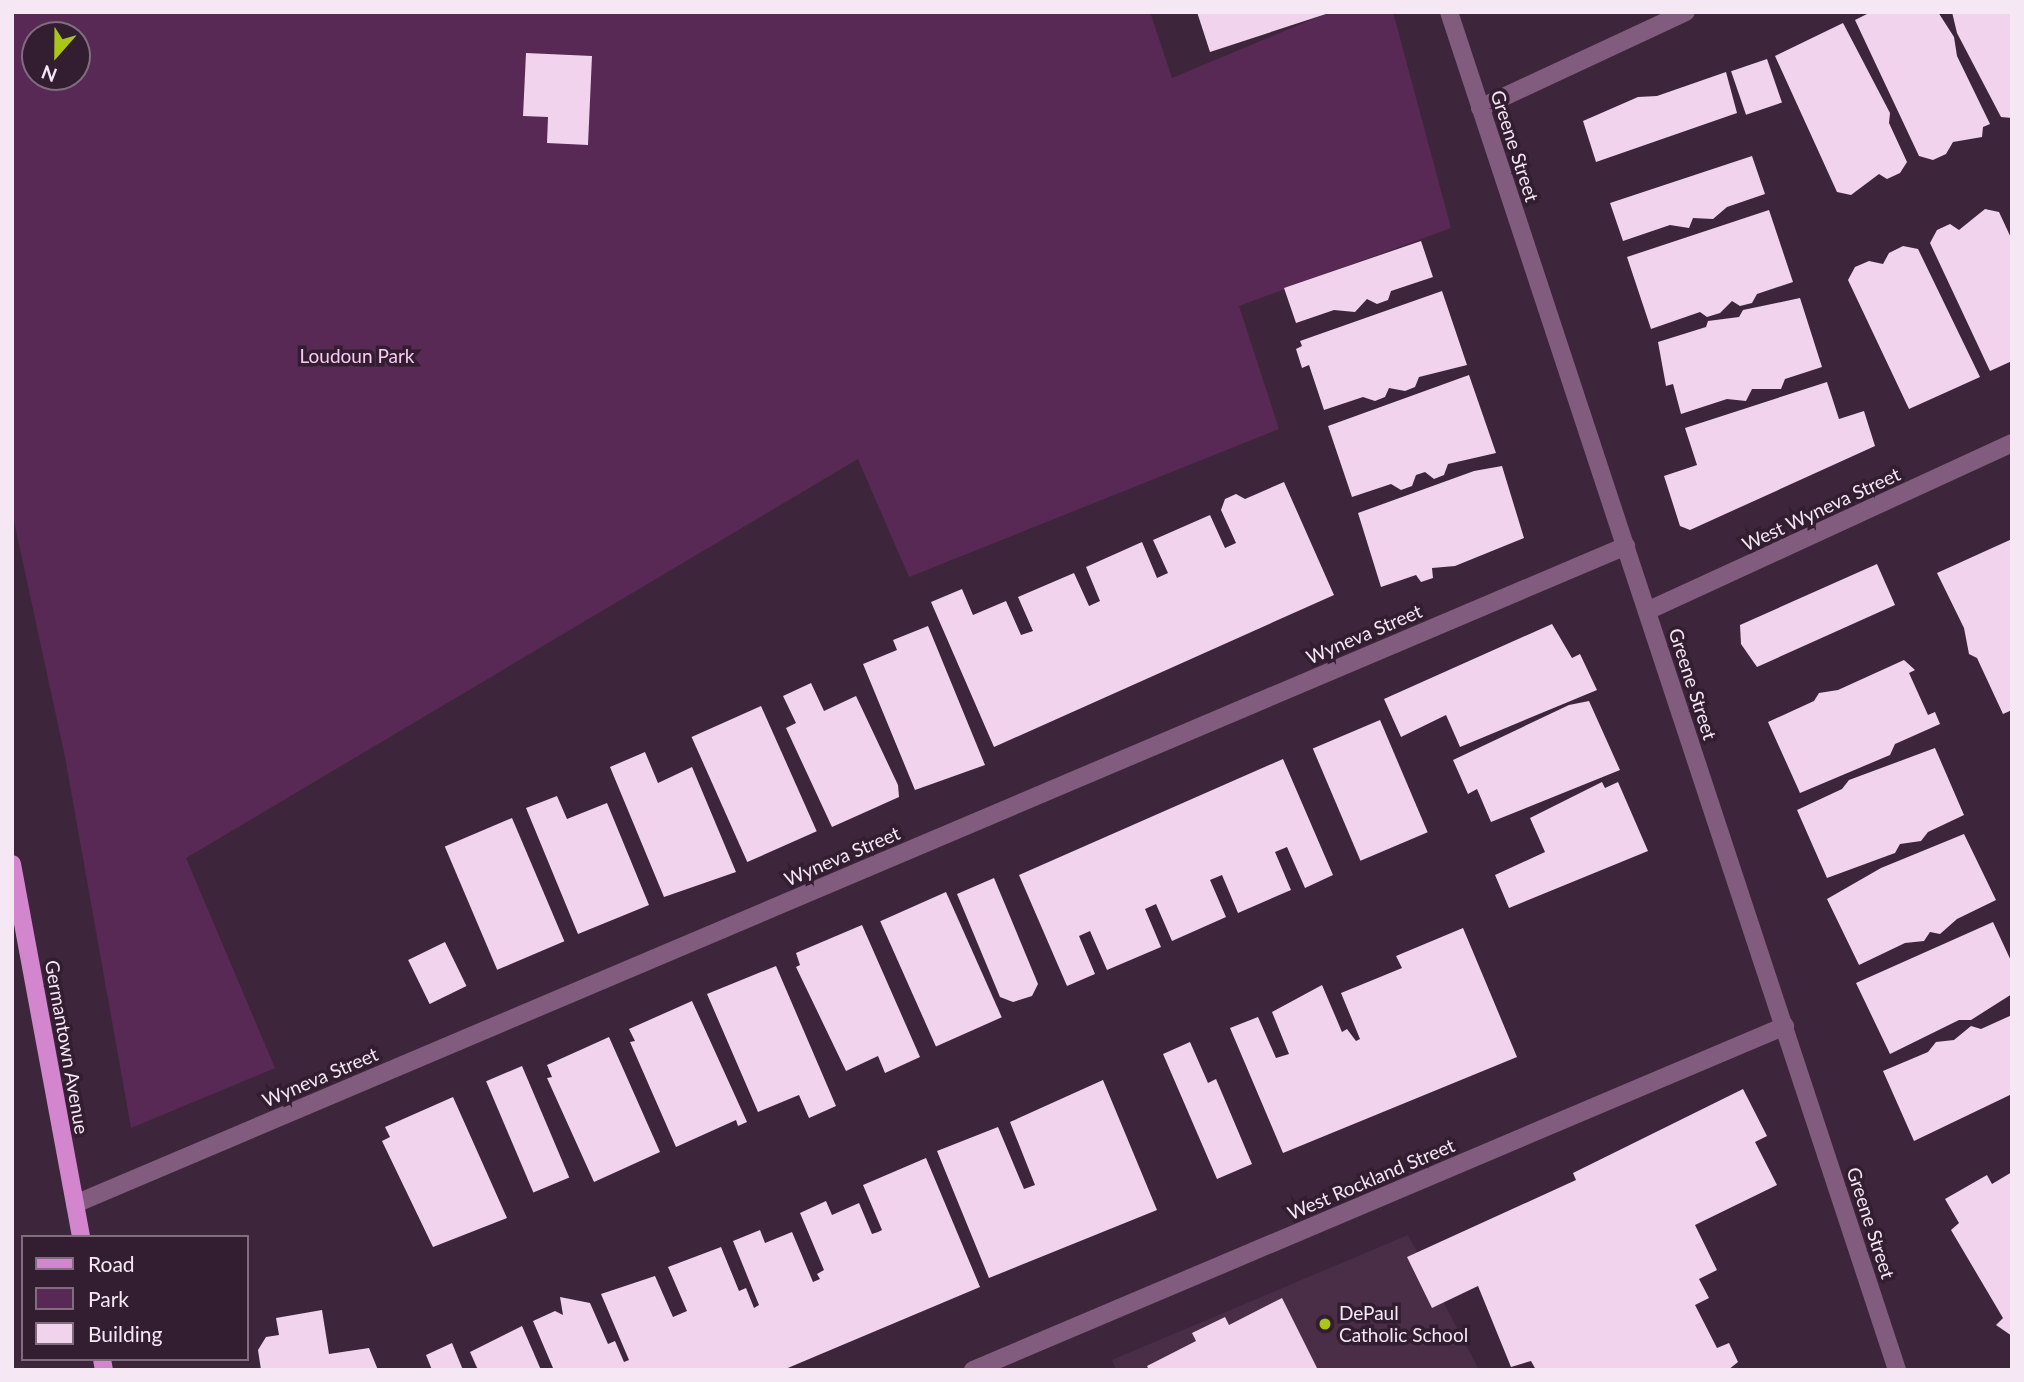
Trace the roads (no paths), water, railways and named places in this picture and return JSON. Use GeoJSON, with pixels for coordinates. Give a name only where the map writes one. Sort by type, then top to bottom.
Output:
{"type":"FeatureCollection","features":[{"type":"Feature","properties":{"kind":"main road","name":"Germantown Avenue"},"geometry":{"type":"LineString","coordinates":[[12,864],[81,1235]]}},
{"type":"Feature","properties":{"kind":"street","name":"Greene Street"},"geometry":{"type":"LineString","coordinates":[[1449,12],[1897,1370]]}},
{"type":"Feature","properties":{"kind":"street"},"geometry":{"type":"LineString","coordinates":[[1480,108],[1686,12]]}},
{"type":"Feature","properties":{"kind":"street","name":"West Wyneva Street"},"geometry":{"type":"LineString","coordinates":[[1647,611],[2012,443]]}},
{"type":"Feature","properties":{"kind":"street","name":"Wyneva Street"},"geometry":{"type":"LineString","coordinates":[[75,1204],[1626,546]]}},
{"type":"Feature","properties":{"kind":"street","name":"West Rockland Street"},"geometry":{"type":"LineString","coordinates":[[973,1370],[1785,1026]]}},
{"type":"Feature","properties":{"kind":"place","name":"DePaul Catholic School"},"geometry":{"type":"Point","coordinates":[1325,1324]}},
{"type":"Feature","properties":{"kind":"park label","name":"Loudoun Park"},"geometry":{"type":"Point","coordinates":[357,356]}}]}
